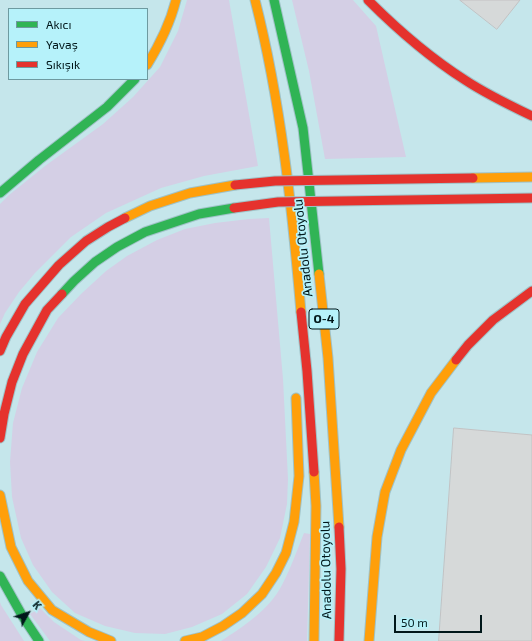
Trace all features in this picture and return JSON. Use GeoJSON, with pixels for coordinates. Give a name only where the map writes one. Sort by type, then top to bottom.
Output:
{"type":"FeatureCollection","features":[{"type":"Feature","properties":{"kind":"main road"},"geometry":{"type":"LineString","coordinates":[[148,63],[160,44],[169,24],[176,0]]}},
{"type":"Feature","properties":{"kind":"main road","name":"Anadolu Otoyolu"},"geometry":{"type":"LineString","coordinates":[[255,0],[279,116],[296,254],[307,371],[316,506],[314,641]]}},
{"type":"Feature","properties":{"kind":"main road","name":"Anadolu Otoyolu"},"geometry":{"type":"LineString","coordinates":[[274,0],[303,128],[328,358],[341,569],[339,641]]}},
{"type":"Feature","properties":{"kind":"main road"},"geometry":{"type":"LineString","coordinates":[[368,0],[397,28],[432,57],[468,82],[502,102],[532,116]]}},
{"type":"Feature","properties":{"kind":"main road"},"geometry":{"type":"LineString","coordinates":[[0,193],[39,160],[107,107],[134,80]]}},
{"type":"Feature","properties":{"kind":"main road"},"geometry":{"type":"LineString","coordinates":[[0,351],[6,337],[26,304],[59,265],[86,241],[108,227],[150,206],[190,193],[235,185],[275,181],[532,177]]}},
{"type":"Feature","properties":{"kind":"main road"},"geometry":{"type":"LineString","coordinates":[[0,438],[12,382],[23,354],[47,310],[74,281],[95,262],[117,247],[145,232],[199,214],[278,202],[532,198]]}},
{"type":"Feature","properties":{"kind":"main road"},"geometry":{"type":"LineString","coordinates":[[296,254],[296,354]]}},
{"type":"Feature","properties":{"kind":"main road"},"geometry":{"type":"LineString","coordinates":[[369,641],[377,538],[385,492],[400,450],[431,393],[468,345],[494,320],[532,292]]}},
{"type":"Feature","properties":{"kind":"main road"},"geometry":{"type":"LineString","coordinates":[[185,641],[202,636],[223,626],[242,613],[262,594],[276,573],[286,553],[294,522],[299,476],[296,392]]}},
{"type":"Feature","properties":{"kind":"main road"},"geometry":{"type":"LineString","coordinates":[[0,495],[11,547],[28,581],[52,610],[89,632],[111,641]]}},
{"type":"Feature","properties":{"kind":"main road"},"geometry":{"type":"LineString","coordinates":[[0,576],[15,606],[39,641]]}},
{"type":"Feature","properties":{"kind":"shaded area"},"geometry":{"type":"Polygon","coordinates":[[[187,0],[229,0],[258,166],[204,176],[161,188],[106,213],[71,237],[35,273],[19,292],[5,313],[0,324],[0,204],[45,166],[103,124],[133,97],[160,67],[178,31],[187,0]]]}},
{"type":"Feature","properties":{"kind":"shaded area"},"geometry":{"type":"Polygon","coordinates":[[[292,0],[353,0],[376,26],[406,157],[325,159],[309,71],[292,0]]]}},
{"type":"Feature","properties":{"kind":"shaded area"},"geometry":{"type":"Polygon","coordinates":[[[269,218],[283,379],[288,479],[287,504],[280,538],[266,567],[247,594],[222,614],[192,627],[165,634],[135,633],[105,626],[75,613],[52,592],[33,565],[21,538],[12,497],[10,462],[13,423],[22,388],[37,352],[58,318],[106,271],[127,256],[157,240],[185,229],[215,223],[269,218]]]}},
{"type":"Feature","properties":{"kind":"shaded area"},"geometry":{"type":"Polygon","coordinates":[[[304,533],[310,534],[307,641],[221,641],[255,617],[277,594],[304,533]]]}},
{"type":"Feature","properties":{"kind":"shaded area"},"geometry":{"type":"Polygon","coordinates":[[[0,602],[1,605],[24,641],[0,641],[0,602]]]}},
{"type":"Feature","properties":{"kind":"shaded area"},"geometry":{"type":"Polygon","coordinates":[[[40,608],[54,622],[81,640],[85,641],[50,641],[30,614],[40,608]]]}},
{"type":"Feature","properties":{"kind":"building"},"geometry":{"type":"Polygon","coordinates":[[[460,0],[520,0],[497,29],[460,0]]]}},
{"type":"Feature","properties":{"kind":"building"},"geometry":{"type":"Polygon","coordinates":[[[454,428],[532,435],[532,641],[439,641],[454,428]]]}},
{"type":"Feature","properties":{"kind":"traffic: fast"},"geometry":{"type":"LineString","coordinates":[[274,0],[303,128],[319,274]]}},
{"type":"Feature","properties":{"kind":"traffic: fast"},"geometry":{"type":"LineString","coordinates":[[0,193],[39,160],[107,107],[134,80]]}},
{"type":"Feature","properties":{"kind":"traffic: fast"},"geometry":{"type":"LineString","coordinates":[[62,294],[95,262],[117,247],[145,232],[199,214],[234,208]]}},
{"type":"Feature","properties":{"kind":"traffic: fast"},"geometry":{"type":"LineString","coordinates":[[0,576],[23,617],[39,641]]}},
{"type":"Feature","properties":{"kind":"traffic: slow"},"geometry":{"type":"LineString","coordinates":[[148,63],[164,34],[176,0]]}},
{"type":"Feature","properties":{"kind":"traffic: slow"},"geometry":{"type":"LineString","coordinates":[[255,0],[279,116],[294,234],[301,312]]}},
{"type":"Feature","properties":{"kind":"traffic: slow"},"geometry":{"type":"LineString","coordinates":[[473,178],[532,177]]}},
{"type":"Feature","properties":{"kind":"traffic: slow"},"geometry":{"type":"LineString","coordinates":[[125,218],[150,206],[190,193],[235,185]]}},
{"type":"Feature","properties":{"kind":"traffic: slow"},"geometry":{"type":"LineString","coordinates":[[319,274],[328,358],[339,527]]}},
{"type":"Feature","properties":{"kind":"traffic: slow"},"geometry":{"type":"LineString","coordinates":[[369,641],[377,537],[385,492],[401,450],[431,393],[456,360]]}},
{"type":"Feature","properties":{"kind":"traffic: slow"},"geometry":{"type":"LineString","coordinates":[[185,641],[202,637],[223,626],[242,613],[262,594],[276,573],[286,553],[294,522],[299,476],[296,398]]}},
{"type":"Feature","properties":{"kind":"traffic: slow"},"geometry":{"type":"LineString","coordinates":[[314,472],[316,506],[314,641]]}},
{"type":"Feature","properties":{"kind":"traffic: slow"},"geometry":{"type":"LineString","coordinates":[[0,495],[11,547],[28,581],[52,610],[89,632],[111,641]]}},
{"type":"Feature","properties":{"kind":"traffic: jam"},"geometry":{"type":"LineString","coordinates":[[368,0],[414,43],[439,62],[489,95],[532,116]]}},
{"type":"Feature","properties":{"kind":"traffic: jam"},"geometry":{"type":"LineString","coordinates":[[235,185],[275,181],[473,178]]}},
{"type":"Feature","properties":{"kind":"traffic: jam"},"geometry":{"type":"LineString","coordinates":[[234,208],[278,202],[532,198]]}},
{"type":"Feature","properties":{"kind":"traffic: jam"},"geometry":{"type":"LineString","coordinates":[[0,351],[6,337],[25,304],[59,265],[86,241],[125,218]]}},
{"type":"Feature","properties":{"kind":"traffic: jam"},"geometry":{"type":"LineString","coordinates":[[456,360],[468,345],[493,320],[532,291]]}},
{"type":"Feature","properties":{"kind":"traffic: jam"},"geometry":{"type":"LineString","coordinates":[[0,438],[12,382],[23,354],[47,310],[62,294]]}},
{"type":"Feature","properties":{"kind":"traffic: jam"},"geometry":{"type":"LineString","coordinates":[[301,312],[307,371],[314,472]]}},
{"type":"Feature","properties":{"kind":"traffic: jam"},"geometry":{"type":"LineString","coordinates":[[339,527],[341,569],[339,641]]}}]}
